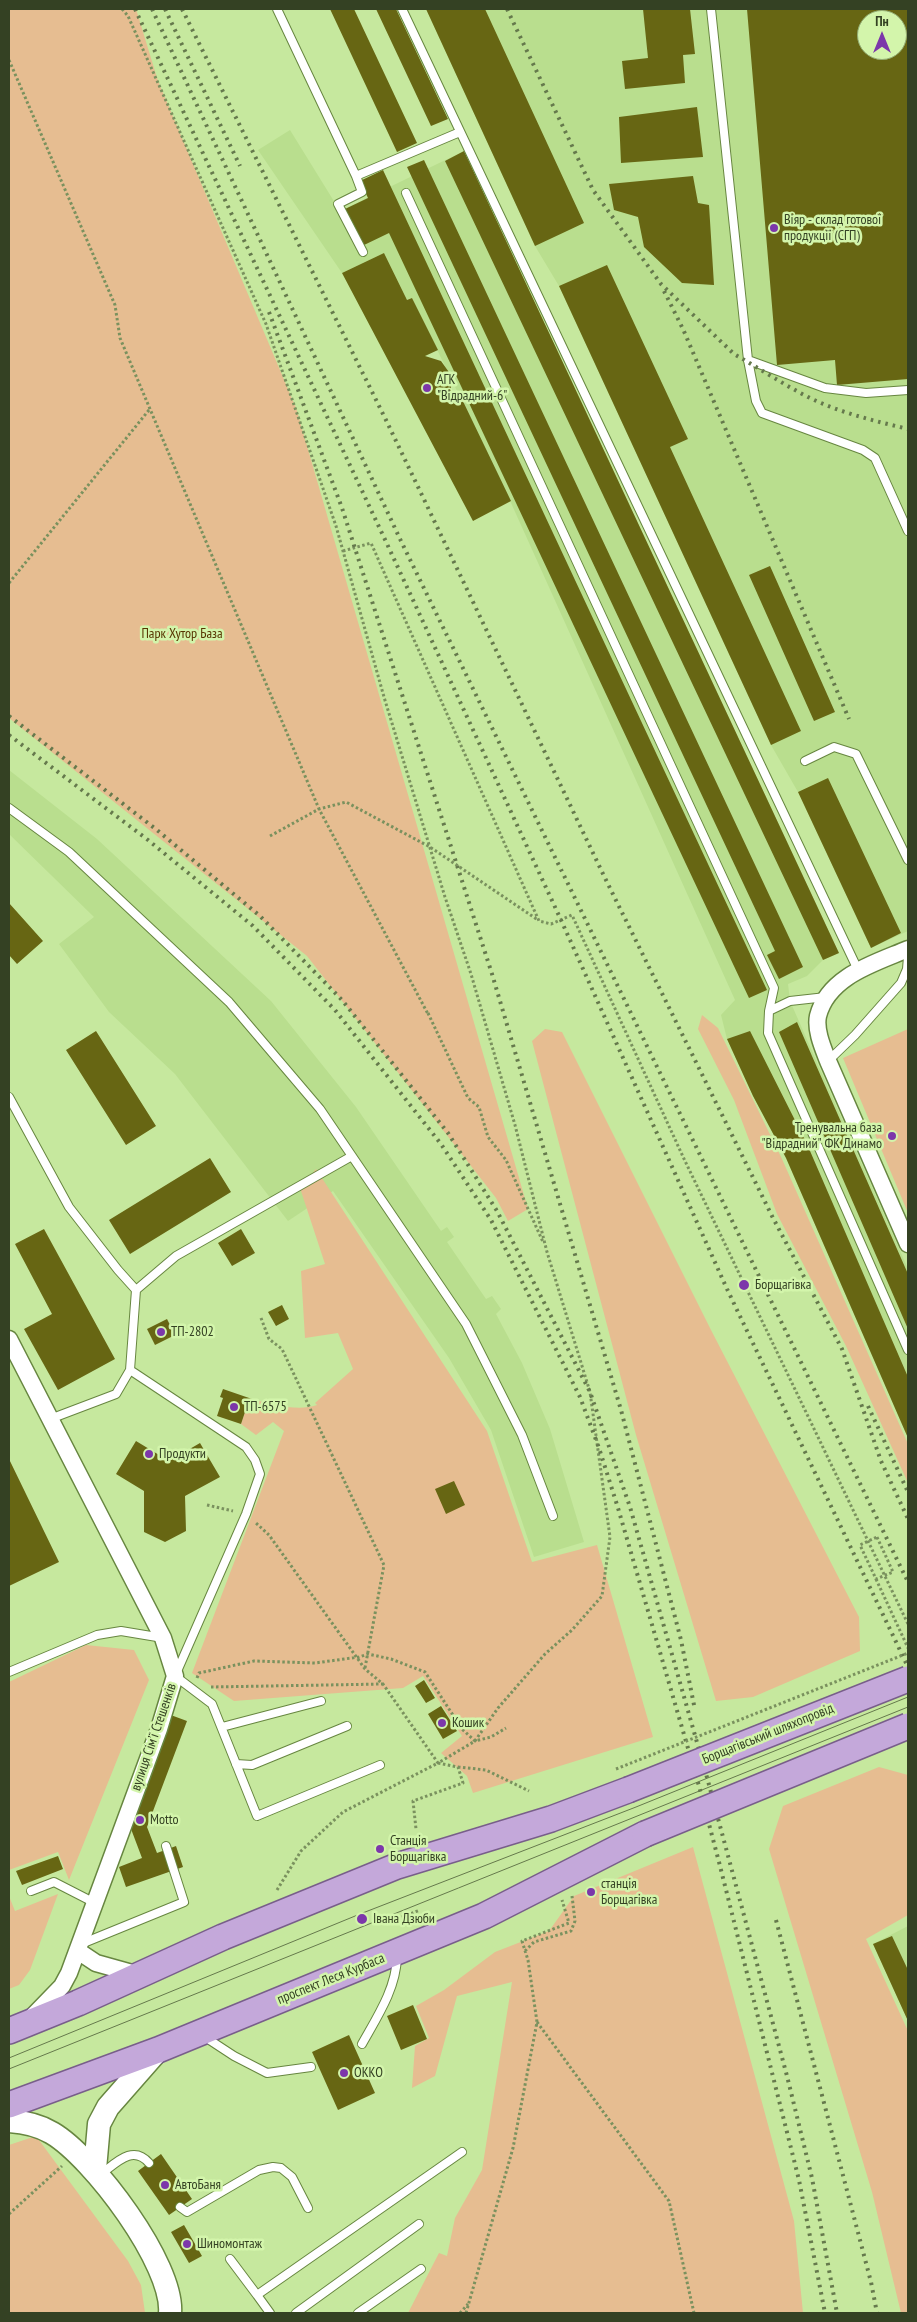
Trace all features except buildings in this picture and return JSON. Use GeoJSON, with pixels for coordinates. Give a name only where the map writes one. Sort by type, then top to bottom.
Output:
{"type":"FeatureCollection","features":[{"type":"Feature","properties":{"kind":"main road","name":"Борщагівський шляхопровід"},"geometry":{"type":"LineString","coordinates":[[622,1779],[908,1679]]}},
{"type":"Feature","properties":{"kind":"main road","name":"проспект Леся Курбаса"},"geometry":{"type":"LineString","coordinates":[[9,2105],[158,2050],[484,1916],[645,1834],[908,1726]]}},
{"type":"Feature","properties":{"kind":"main road"},"geometry":{"type":"LineString","coordinates":[[16,2028],[223,1937],[397,1866],[551,1819],[622,1779]]}},
{"type":"Feature","properties":{"kind":"main road"},"geometry":{"type":"LineString","coordinates":[[97,2172],[96,2146],[99,2124],[123,2088],[158,2050]]}},
{"type":"Feature","properties":{"kind":"main road"},"geometry":{"type":"LineString","coordinates":[[9,2121],[23,2122],[54,2134],[97,2172],[150,2248],[164,2277],[171,2306],[170,2313]]}},
{"type":"Feature","properties":{"kind":"street"},"geometry":{"type":"LineString","coordinates":[[908,949],[858,970],[838,985],[826,997],[818,1017],[820,1040],[828,1061],[908,1244]]}},
{"type":"Feature","properties":{"kind":"street","name":"вулиця Сімʼї Стешенків"},"geometry":{"type":"LineString","coordinates":[[9,1339],[162,1638],[175,1676],[159,1729],[79,1948],[62,1986],[16,2028]]}},
{"type":"Feature","properties":{"kind":"street"},"geometry":{"type":"LineString","coordinates":[[79,1948],[96,1962],[138,1975]]}},
{"type":"Feature","properties":{"kind":"lane"},"geometry":{"type":"LineString","coordinates":[[277,9],[362,192],[338,204],[363,252]]}},
{"type":"Feature","properties":{"kind":"lane"},"geometry":{"type":"LineString","coordinates":[[402,9],[858,970]]}},
{"type":"Feature","properties":{"kind":"lane"},"geometry":{"type":"LineString","coordinates":[[711,9],[748,360],[756,401],[762,413],[863,450],[875,458],[908,532]]}},
{"type":"Feature","properties":{"kind":"lane"},"geometry":{"type":"LineString","coordinates":[[356,176],[460,132]]}},
{"type":"Feature","properties":{"kind":"lane"},"geometry":{"type":"LineString","coordinates":[[406,193],[774,988],[769,1011],[768,1033],[908,1350]]}},
{"type":"Feature","properties":{"kind":"lane"},"geometry":{"type":"LineString","coordinates":[[748,360],[825,388],[866,393],[908,390]]}},
{"type":"Feature","properties":{"kind":"lane"},"geometry":{"type":"LineString","coordinates":[[805,761],[834,747],[856,754],[908,860]]}},
{"type":"Feature","properties":{"kind":"lane"},"geometry":{"type":"LineString","coordinates":[[9,808],[69,852],[229,1002],[320,1109],[466,1324],[522,1435],[553,1516]]}},
{"type":"Feature","properties":{"kind":"lane"},"geometry":{"type":"LineString","coordinates":[[828,1061],[855,1035],[901,983],[907,969],[908,957]]}},
{"type":"Feature","properties":{"kind":"lane"},"geometry":{"type":"LineString","coordinates":[[769,1011],[790,1001],[826,997]]}},
{"type":"Feature","properties":{"kind":"lane"},"geometry":{"type":"LineString","coordinates":[[9,1097],[69,1208],[136,1290]]}},
{"type":"Feature","properties":{"kind":"lane"},"geometry":{"type":"LineString","coordinates":[[50,1419],[116,1394],[130,1370],[136,1290],[176,1256],[352,1156]]}},
{"type":"Feature","properties":{"kind":"lane"},"geometry":{"type":"LineString","coordinates":[[130,1370],[246,1446],[255,1460],[260,1474],[246,1514],[175,1676],[212,1704],[257,1816],[380,1765]]}},
{"type":"Feature","properties":{"kind":"lane"},"geometry":{"type":"LineString","coordinates":[[9,1672],[97,1635],[121,1631],[162,1638]]}},
{"type":"Feature","properties":{"kind":"lane"},"geometry":{"type":"LineString","coordinates":[[222,1727],[321,1701]]}},
{"type":"Feature","properties":{"kind":"lane"},"geometry":{"type":"LineString","coordinates":[[236,1764],[252,1765],[347,1726]]}},
{"type":"Feature","properties":{"kind":"lane"},"geometry":{"type":"LineString","coordinates":[[79,1948],[184,1902],[166,1846]]}},
{"type":"Feature","properties":{"kind":"lane"},"geometry":{"type":"LineString","coordinates":[[31,1891],[54,1882],[95,1903]]}},
{"type":"Feature","properties":{"kind":"lane"},"geometry":{"type":"LineString","coordinates":[[362,2044],[380,2011],[396,1975],[397,1952]]}},
{"type":"Feature","properties":{"kind":"lane"},"geometry":{"type":"LineString","coordinates":[[200,2032],[234,2056],[267,2073],[311,2067]]}},
{"type":"Feature","properties":{"kind":"lane"},"geometry":{"type":"LineString","coordinates":[[257,2295],[462,2152]]}},
{"type":"Feature","properties":{"kind":"lane"},"geometry":{"type":"LineString","coordinates":[[97,2172],[132,2154],[140,2155],[149,2163]]}},
{"type":"Feature","properties":{"kind":"lane"},"geometry":{"type":"LineString","coordinates":[[180,2207],[187,2212],[259,2170],[273,2166],[281,2168],[292,2177],[308,2208]]}},
{"type":"Feature","properties":{"kind":"lane"},"geometry":{"type":"LineString","coordinates":[[296,2313],[419,2224]]}},
{"type":"Feature","properties":{"kind":"lane"},"geometry":{"type":"LineString","coordinates":[[230,2259],[270,2313]]}},
{"type":"Feature","properties":{"kind":"lane"},"geometry":{"type":"LineString","coordinates":[[358,2313],[421,2269]]}},
{"type":"Feature","properties":{"kind":"path"},"geometry":{"type":"LineString","coordinates":[[122,9],[128,16],[266,324],[343,551],[430,847],[479,1002],[515,1125],[547,1252],[590,1392],[610,1537],[602,1596],[572,1630],[545,1654],[498,1708],[475,1740]]}},
{"type":"Feature","properties":{"kind":"path"},"geometry":{"type":"LineString","coordinates":[[9,60],[115,305],[120,338],[149,410],[319,809],[428,1014]]}},
{"type":"Feature","properties":{"kind":"path"},"geometry":{"type":"LineString","coordinates":[[9,583],[149,410]]}},
{"type":"Feature","properties":{"kind":"path"},"geometry":{"type":"LineString","coordinates":[[343,551],[371,543],[539,921]]}},
{"type":"Feature","properties":{"kind":"path"},"geometry":{"type":"LineString","coordinates":[[270,836],[319,809],[346,802],[430,847],[539,921],[551,924],[572,915],[685,1161],[908,1624]]}},
{"type":"Feature","properties":{"kind":"path"},"geometry":{"type":"LineString","coordinates":[[424,1005],[468,1098],[479,1107],[488,1137],[506,1160],[547,1252]]}},
{"type":"Feature","properties":{"kind":"path"},"geometry":{"type":"LineString","coordinates":[[262,1318],[270,1339],[282,1348],[384,1565],[365,1669]]}},
{"type":"Feature","properties":{"kind":"path"},"geometry":{"type":"LineString","coordinates":[[207,1505],[246,1514],[269,1535],[359,1657],[365,1669],[383,1684],[438,1763],[486,1770],[529,1791]]}},
{"type":"Feature","properties":{"kind":"path"},"geometry":{"type":"LineString","coordinates":[[876,1579],[893,1572],[877,1537],[860,1545],[908,1648]]}},
{"type":"Feature","properties":{"kind":"path"},"geometry":{"type":"LineString","coordinates":[[622,1779],[908,1653]]}},
{"type":"Feature","properties":{"kind":"path"},"geometry":{"type":"LineString","coordinates":[[383,1684],[192,1688],[199,1673],[254,1661],[315,1663],[368,1654],[391,1659],[425,1672],[462,1729],[475,1740]]}},
{"type":"Feature","properties":{"kind":"path"},"geometry":{"type":"LineString","coordinates":[[277,1890],[302,1851],[343,1812],[438,1763],[475,1740],[491,1737],[506,1728]]}},
{"type":"Feature","properties":{"kind":"path"},"geometry":{"type":"LineString","coordinates":[[416,1829],[413,1801],[463,1783],[458,1766]]}},
{"type":"Feature","properties":{"kind":"path"},"geometry":{"type":"LineString","coordinates":[[525,1951],[534,1942],[571,1931],[575,1921],[571,1896],[576,1891]]}},
{"type":"Feature","properties":{"kind":"path"},"geometry":{"type":"LineString","coordinates":[[466,2313],[513,2148],[537,2022],[528,1960],[522,1941],[569,1923],[561,1897]]}},
{"type":"Feature","properties":{"kind":"path"},"geometry":{"type":"LineString","coordinates":[[397,1919],[420,1910]]}},
{"type":"Feature","properties":{"kind":"path"},"geometry":{"type":"LineString","coordinates":[[537,2022],[669,2201],[694,2313]]}},
{"type":"Feature","properties":{"kind":"path"},"geometry":{"type":"LineString","coordinates":[[9,2214],[64,2163],[73,2150]]}},
{"type":"Feature","properties":{"kind":"path"},"geometry":{"type":"LineString","coordinates":[[460,2313],[470,2301]]}},
{"type":"Feature","properties":{"kind":"shaded area"},"geometry":{"type":"Polygon","coordinates":[[[426,9],[908,9],[908,931],[871,948],[798,792],[771,745],[559,286],[535,246],[426,9]]]}},
{"type":"Feature","properties":{"kind":"shaded area"},"geometry":{"type":"Polygon","coordinates":[[[290,130],[340,211],[464,151],[839,953],[823,960],[807,976],[788,984],[790,1001],[908,1269],[908,1438],[786,1158],[753,1096],[727,1039],[721,1015],[735,1000],[507,494],[412,298],[407,300],[384,253],[342,273],[258,150],[290,130]]]}},
{"type":"Feature","properties":{"kind":"shaded area"},"geometry":{"type":"Polygon","coordinates":[[[9,770],[97,839],[271,1001],[356,1107],[441,1231],[447,1227],[454,1237],[447,1242],[486,1299],[492,1296],[501,1309],[496,1314],[522,1363],[550,1429],[584,1542],[534,1557],[491,1430],[449,1358],[333,1191],[288,1221],[175,1074],[109,1012],[59,944],[94,917],[9,834],[9,770]]]}},
{"type":"Feature","properties":{"kind":"shaded area"},"geometry":{"type":"Polygon","coordinates":[[[908,1926],[908,2021],[873,1944],[908,1926]]]}},
{"type":"Feature","properties":{"kind":"green space","name":"Парк Хутор База"},"geometry":{"type":"Polygon","coordinates":[[[9,9],[136,9],[158,81],[296,408],[528,1209],[508,1221],[496,1198],[307,956],[9,718],[9,9]]]}},
{"type":"Feature","properties":{"kind":"green space"},"geometry":{"type":"Polygon","coordinates":[[[702,1015],[718,1028],[782,1159],[908,1444],[908,1483],[846,1346],[777,1214],[734,1100],[698,1029],[702,1015]]]}},
{"type":"Feature","properties":{"kind":"green space"},"geometry":{"type":"Polygon","coordinates":[[[545,1029],[562,1032],[711,1330],[859,1617],[860,1651],[753,1697],[716,1701],[636,1435],[532,1041],[545,1029]]]}},
{"type":"Feature","properties":{"kind":"green space","name":"Тренувальна база \"Відрадний\" ФК Динамо"},"geometry":{"type":"Polygon","coordinates":[[[908,1029],[908,1213],[843,1058],[908,1029]]]}},
{"type":"Feature","properties":{"kind":"green space"},"geometry":{"type":"Polygon","coordinates":[[[316,1169],[487,1431],[532,1562],[597,1545],[653,1737],[473,1793],[467,1776],[441,1753],[462,1736],[423,1676],[403,1688],[234,1701],[192,1673],[284,1431],[273,1422],[256,1435],[241,1424],[247,1406],[250,1407],[252,1399],[276,1405],[302,1408],[317,1405],[315,1403],[353,1369],[338,1333],[305,1338],[301,1271],[325,1264],[300,1188],[316,1169]]]}},
{"type":"Feature","properties":{"kind":"green space"},"geometry":{"type":"Polygon","coordinates":[[[86,1645],[134,1650],[149,1680],[69,1880],[58,1852],[9,1870],[9,1682],[86,1645]]]}},
{"type":"Feature","properties":{"kind":"green space"},"geometry":{"type":"Polygon","coordinates":[[[879,1767],[908,1775],[908,1915],[866,1939],[908,2031],[908,2313],[901,2313],[872,2192],[769,1849],[783,1806],[879,1767]]]}},
{"type":"Feature","properties":{"kind":"green space"},"geometry":{"type":"Polygon","coordinates":[[[693,1847],[794,2221],[803,2313],[408,2313],[439,2253],[447,2256],[455,2218],[482,2170],[512,1982],[457,1996],[435,2076],[412,2088],[415,2046],[429,2038],[416,2006],[444,1990],[495,1952],[549,1931],[574,1896],[693,1847]]]}},
{"type":"Feature","properties":{"kind":"green space"},"geometry":{"type":"Polygon","coordinates":[[[58,1894],[30,1970],[19,1985],[9,1989],[9,1896],[15,1911],[58,1894]]]}},
{"type":"Feature","properties":{"kind":"green space"},"geometry":{"type":"Polygon","coordinates":[[[36,2136],[128,2261],[141,2285],[145,2313],[9,2313],[9,2145],[36,2136]]]}},
{"type":"Feature","properties":{"kind":"tram line"},"geometry":{"type":"LineString","coordinates":[[9,2058],[360,1914],[636,1807],[908,1697]]}},
{"type":"Feature","properties":{"kind":"tram line"},"geometry":{"type":"LineString","coordinates":[[9,2069],[908,1707]]}},
{"type":"Feature","properties":{"kind":"railway"},"geometry":{"type":"LineString","coordinates":[[135,9],[388,546],[561,920],[727,1289],[908,1667]]}},
{"type":"Feature","properties":{"kind":"railway"},"geometry":{"type":"LineString","coordinates":[[152,9],[401,541],[908,1582]]}},
{"type":"Feature","properties":{"kind":"railway"},"geometry":{"type":"LineString","coordinates":[[165,9],[240,166]]}},
{"type":"Feature","properties":{"kind":"railway"},"geometry":{"type":"LineString","coordinates":[[182,9],[386,420],[604,876],[772,1216],[842,1349],[881,1461],[908,1519]]}},
{"type":"Feature","properties":{"kind":"railway"},"geometry":{"type":"LineString","coordinates":[[507,9],[593,190],[661,284],[734,354],[781,382],[810,398],[834,408],[908,429]]}},
{"type":"Feature","properties":{"kind":"railway"},"geometry":{"type":"LineString","coordinates":[[664,291],[683,329],[849,719]]}},
{"type":"Feature","properties":{"kind":"railway"},"geometry":{"type":"LineString","coordinates":[[269,312],[342,508],[492,974],[621,1410],[681,1640],[695,1710]]}},
{"type":"Feature","properties":{"kind":"railway"},"geometry":{"type":"LineString","coordinates":[[9,716],[157,830],[260,916],[342,1000],[448,1133],[497,1211],[590,1392],[630,1507],[708,1781],[787,2076],[812,2178],[837,2313]]}},
{"type":"Feature","properties":{"kind":"railway"},"geometry":{"type":"LineString","coordinates":[[9,735],[148,840],[253,926],[335,1010],[441,1144],[491,1220],[580,1397],[618,1508],[699,1786],[719,1862],[799,2180],[825,2313]]}},
{"type":"Feature","properties":{"kind":"railway"},"geometry":{"type":"LineString","coordinates":[[868,1406],[908,1492]]}},
{"type":"Feature","properties":{"kind":"railway"},"geometry":{"type":"LineString","coordinates":[[776,1920],[871,2282],[877,2313]]}},
{"type":"Feature","properties":{"kind":"place","name":"Віяр - склад готової продукції (СГП)"},"geometry":{"type":"Point","coordinates":[774,228]}},
{"type":"Feature","properties":{"kind":"place","name":"АГК \"Відрадний-6\""},"geometry":{"type":"Point","coordinates":[427,388]}},
{"type":"Feature","properties":{"kind":"place","name":"Тренувальна база \"Відрадний\" ФК Динамо"},"geometry":{"type":"Point","coordinates":[892,1136]}},
{"type":"Feature","properties":{"kind":"place","name":"Борщагівка"},"geometry":{"type":"Point","coordinates":[744,1285]}},
{"type":"Feature","properties":{"kind":"place","name":"ТП-2802"},"geometry":{"type":"Point","coordinates":[161,1332]}},
{"type":"Feature","properties":{"kind":"place","name":"ТП-6575"},"geometry":{"type":"Point","coordinates":[234,1407]}},
{"type":"Feature","properties":{"kind":"place","name":"Продукти"},"geometry":{"type":"Point","coordinates":[149,1454]}},
{"type":"Feature","properties":{"kind":"place","name":"Кошик"},"geometry":{"type":"Point","coordinates":[442,1723]}},
{"type":"Feature","properties":{"kind":"place","name":"Motto"},"geometry":{"type":"Point","coordinates":[140,1820]}},
{"type":"Feature","properties":{"kind":"place","name":"Станція Борщагівка"},"geometry":{"type":"Point","coordinates":[380,1849]}},
{"type":"Feature","properties":{"kind":"place","name":"станція Борщагівка"},"geometry":{"type":"Point","coordinates":[591,1892]}},
{"type":"Feature","properties":{"kind":"place","name":"Івана Дзюби"},"geometry":{"type":"Point","coordinates":[362,1919]}},
{"type":"Feature","properties":{"kind":"place","name":"ОККО"},"geometry":{"type":"Point","coordinates":[344,2073]}},
{"type":"Feature","properties":{"kind":"place","name":"АвтоБаня"},"geometry":{"type":"Point","coordinates":[165,2185]}},
{"type":"Feature","properties":{"kind":"place","name":"Шиномонтаж"},"geometry":{"type":"Point","coordinates":[187,2244]}}]}
